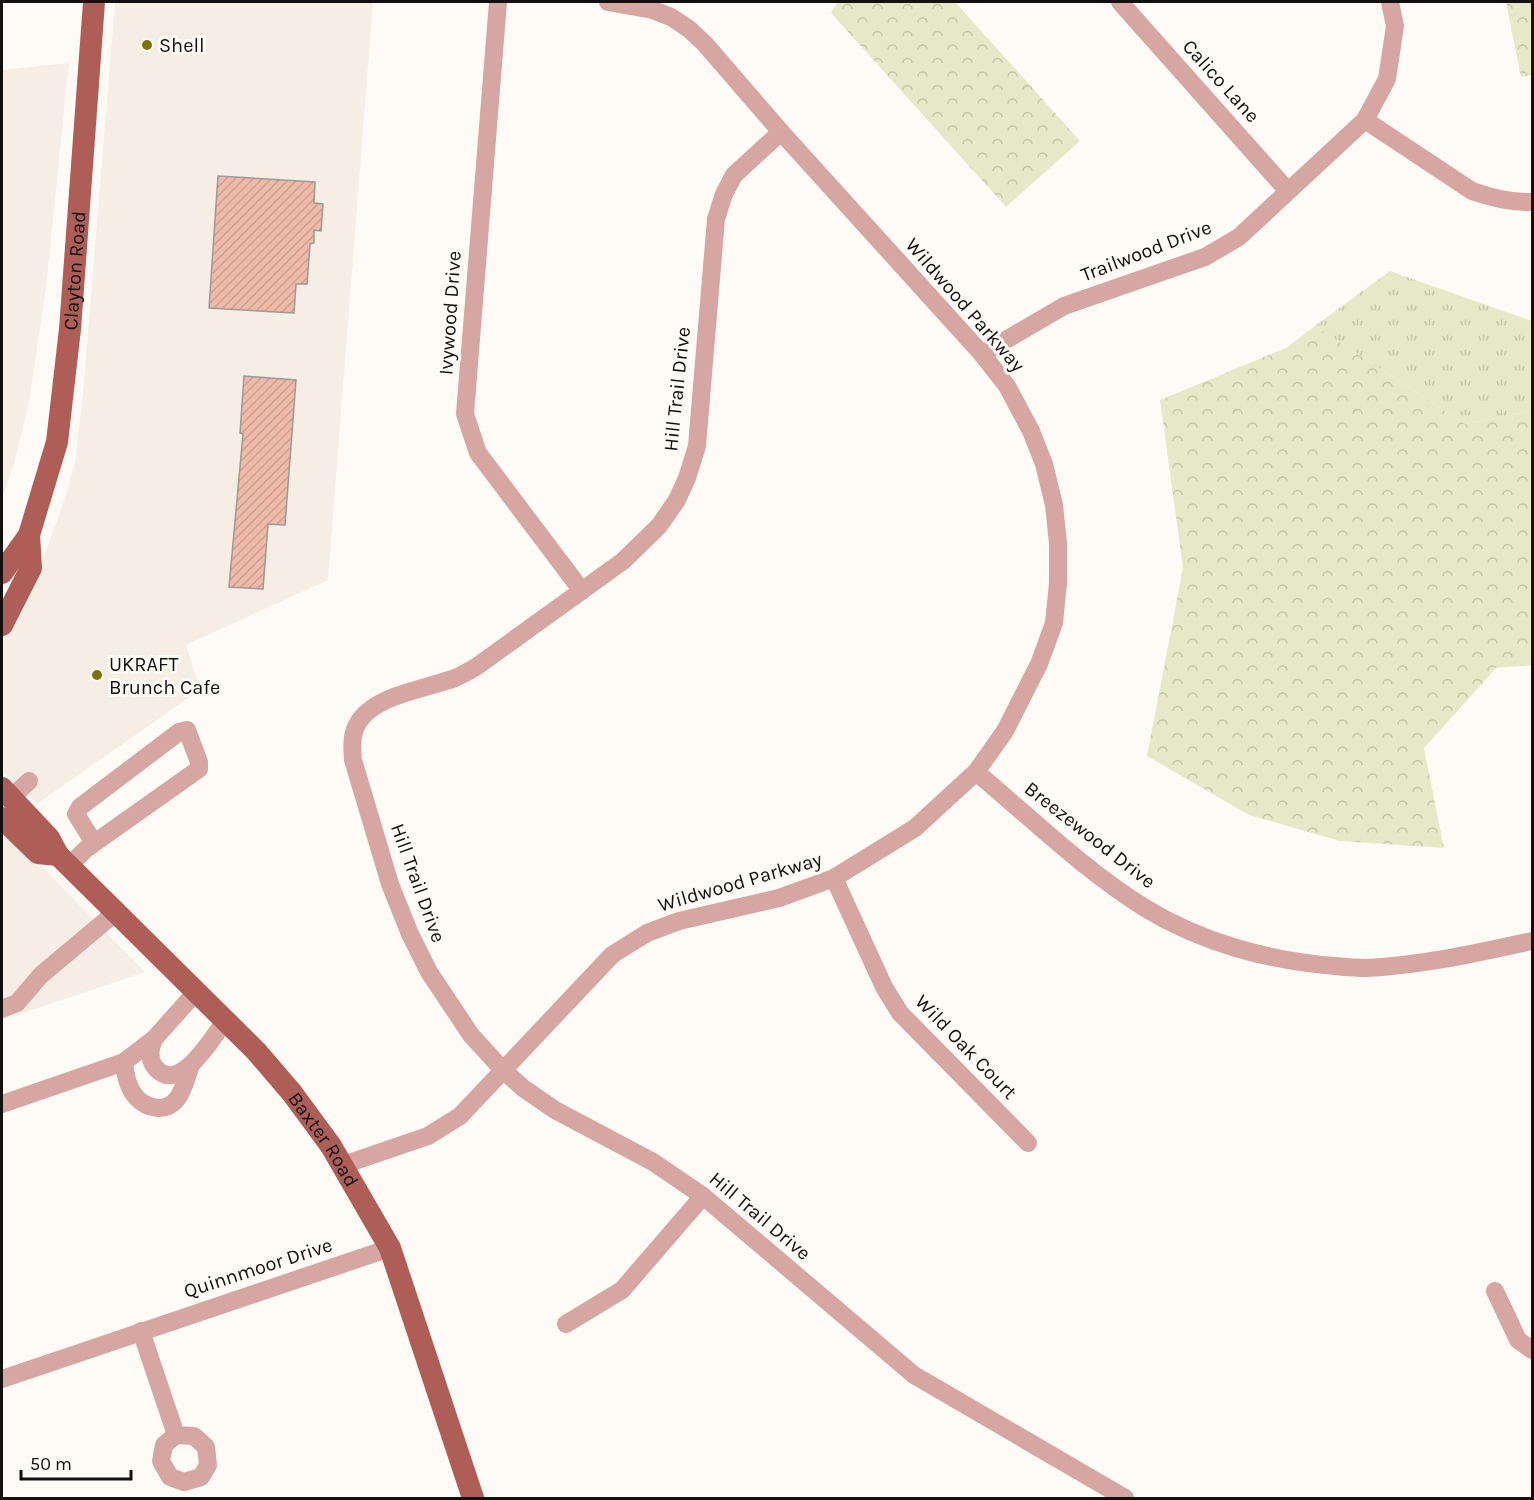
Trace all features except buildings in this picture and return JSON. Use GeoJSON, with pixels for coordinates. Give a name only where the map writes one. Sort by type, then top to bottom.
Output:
{"type":"FeatureCollection","features":[{"type":"Feature","properties":{"kind":"main road","name":"Clayton Road"},"geometry":{"type":"LineString","coordinates":[[2,573],[29,535],[57,442],[65,385],[94,2]]}},
{"type":"Feature","properties":{"kind":"main road","name":"Clayton Road"},"geometry":{"type":"LineString","coordinates":[[2,626],[31,568],[29,535]]}},
{"type":"Feature","properties":{"kind":"main road","name":"Baxter Road"},"geometry":{"type":"LineString","coordinates":[[4,801],[49,838],[63,860],[256,1051],[314,1121],[343,1165],[390,1248],[473,1498]]}},
{"type":"Feature","properties":{"kind":"street","name":"Ivywood Drive"},"geometry":{"type":"LineString","coordinates":[[498,2],[465,414],[478,453],[582,591]]}},
{"type":"Feature","properties":{"kind":"street","name":"Wildwood Parkway"},"geometry":{"type":"LineString","coordinates":[[343,1165],[428,1136],[460,1116],[612,955],[647,933],[679,921],[779,898],[834,878],[915,828],[976,772],[1005,731],[1039,664],[1054,624],[1058,583],[1058,543],[1054,505],[1044,464],[1031,431],[1007,386],[982,354],[781,132],[705,44],[671,17],[653,10],[608,2]]}},
{"type":"Feature","properties":{"kind":"street","name":"Calico Lane"},"geometry":{"type":"LineString","coordinates":[[1120,2],[1287,190]]}},
{"type":"Feature","properties":{"kind":"street","name":"Trailwood Drive"},"geometry":{"type":"LineString","coordinates":[[982,354],[1064,306],[1205,257],[1239,237],[1365,120],[1387,79],[1395,26],[1390,2]]}},
{"type":"Feature","properties":{"kind":"street"},"geometry":{"type":"LineString","coordinates":[[1365,120],[1472,191],[1517,203],[1533,202]]}},
{"type":"Feature","properties":{"kind":"street","name":"Hill Trail Drive"},"geometry":{"type":"LineString","coordinates":[[781,132],[734,175],[724,194],[716,219],[697,446],[677,500],[659,526],[623,561],[476,667],[456,677],[386,700],[369,710],[358,723],[352,741],[353,760],[390,884],[410,934],[442,995],[471,1035],[502,1069],[523,1088],[555,1110],[653,1162],[703,1196],[914,1375],[1125,1498]]}},
{"type":"Feature","properties":{"kind":"street"},"geometry":{"type":"LineString","coordinates":[[63,860],[94,843],[199,769],[199,762],[187,730],[179,732],[80,807],[76,814],[94,843]]}},
{"type":"Feature","properties":{"kind":"street","name":"Breezewood Drive"},"geometry":{"type":"LineString","coordinates":[[976,772],[1100,877],[1147,909],[1198,934],[1248,952],[1310,964],[1365,968],[1426,962],[1533,941]]}},
{"type":"Feature","properties":{"kind":"street"},"geometry":{"type":"LineString","coordinates":[[4,801],[29,781]]}},
{"type":"Feature","properties":{"kind":"street","name":"Wild Oak Court"},"geometry":{"type":"LineString","coordinates":[[834,878],[884,987],[900,1013],[1028,1143]]}},
{"type":"Feature","properties":{"kind":"street"},"geometry":{"type":"LineString","coordinates":[[2,1009],[17,1003],[41,975],[116,912]]}},
{"type":"Feature","properties":{"kind":"street"},"geometry":{"type":"LineString","coordinates":[[2,1104],[124,1062],[154,1039],[196,992]]}},
{"type":"Feature","properties":{"kind":"street"},"geometry":{"type":"LineString","coordinates":[[154,1039],[150,1054],[152,1062],[159,1071],[173,1075],[181,1073],[191,1065],[225,1021]]}},
{"type":"Feature","properties":{"kind":"street"},"geometry":{"type":"LineString","coordinates":[[124,1062],[126,1075],[136,1097],[154,1108],[169,1106],[176,1101],[191,1065]]}},
{"type":"Feature","properties":{"kind":"street"},"geometry":{"type":"LineString","coordinates":[[566,1324],[622,1290],[703,1196]]}},
{"type":"Feature","properties":{"kind":"street","name":"Quinnmoor Drive"},"geometry":{"type":"LineString","coordinates":[[2,1379],[390,1248]]}},
{"type":"Feature","properties":{"kind":"street"},"geometry":{"type":"LineString","coordinates":[[1495,1291],[1518,1340],[1533,1350]]}},
{"type":"Feature","properties":{"kind":"street"},"geometry":{"type":"LineString","coordinates":[[141,1331],[176,1435]]}},
{"type":"Feature","properties":{"kind":"shaded area"},"geometry":{"type":"Polygon","coordinates":[[[115,2],[373,2],[328,580],[186,645],[200,690],[37,804],[2,771],[2,642],[39,569],[61,510],[75,463],[83,393],[115,2]]]}},
{"type":"Feature","properties":{"kind":"shaded area"},"geometry":{"type":"Polygon","coordinates":[[[69,63],[46,288],[29,402],[14,464],[2,499],[2,70],[69,63]]]}},
{"type":"Feature","properties":{"kind":"shaded area"},"geometry":{"type":"Polygon","coordinates":[[[2,826],[145,972],[2,1020],[2,826]]]}},
{"type":"Feature","properties":{"kind":"green space"},"geometry":{"type":"Polygon","coordinates":[[[838,2],[955,2],[1080,141],[1006,207],[831,13],[838,2]]]}},
{"type":"Feature","properties":{"kind":"green space"},"geometry":{"type":"Polygon","coordinates":[[[1506,2],[1532,2],[1532,75],[1521,77],[1506,2]]]}},
{"type":"Feature","properties":{"kind":"green space"},"geometry":{"type":"Polygon","coordinates":[[[1390,271],[1532,321],[1532,411],[1465,424],[1315,326],[1390,271]]]}},
{"type":"Feature","properties":{"kind":"green space"},"geometry":{"type":"Polygon","coordinates":[[[1315,326],[1465,424],[1532,411],[1532,665],[1496,668],[1424,748],[1444,848],[1340,841],[1249,815],[1147,756],[1183,568],[1160,400],[1286,348],[1315,326]]]}},
{"type":"Feature","properties":{"kind":"place","name":"Shell"},"geometry":{"type":"Point","coordinates":[147,45]}},
{"type":"Feature","properties":{"kind":"place","name":"UKRAFT Brunch Cafe"},"geometry":{"type":"Point","coordinates":[97,675]}}]}
